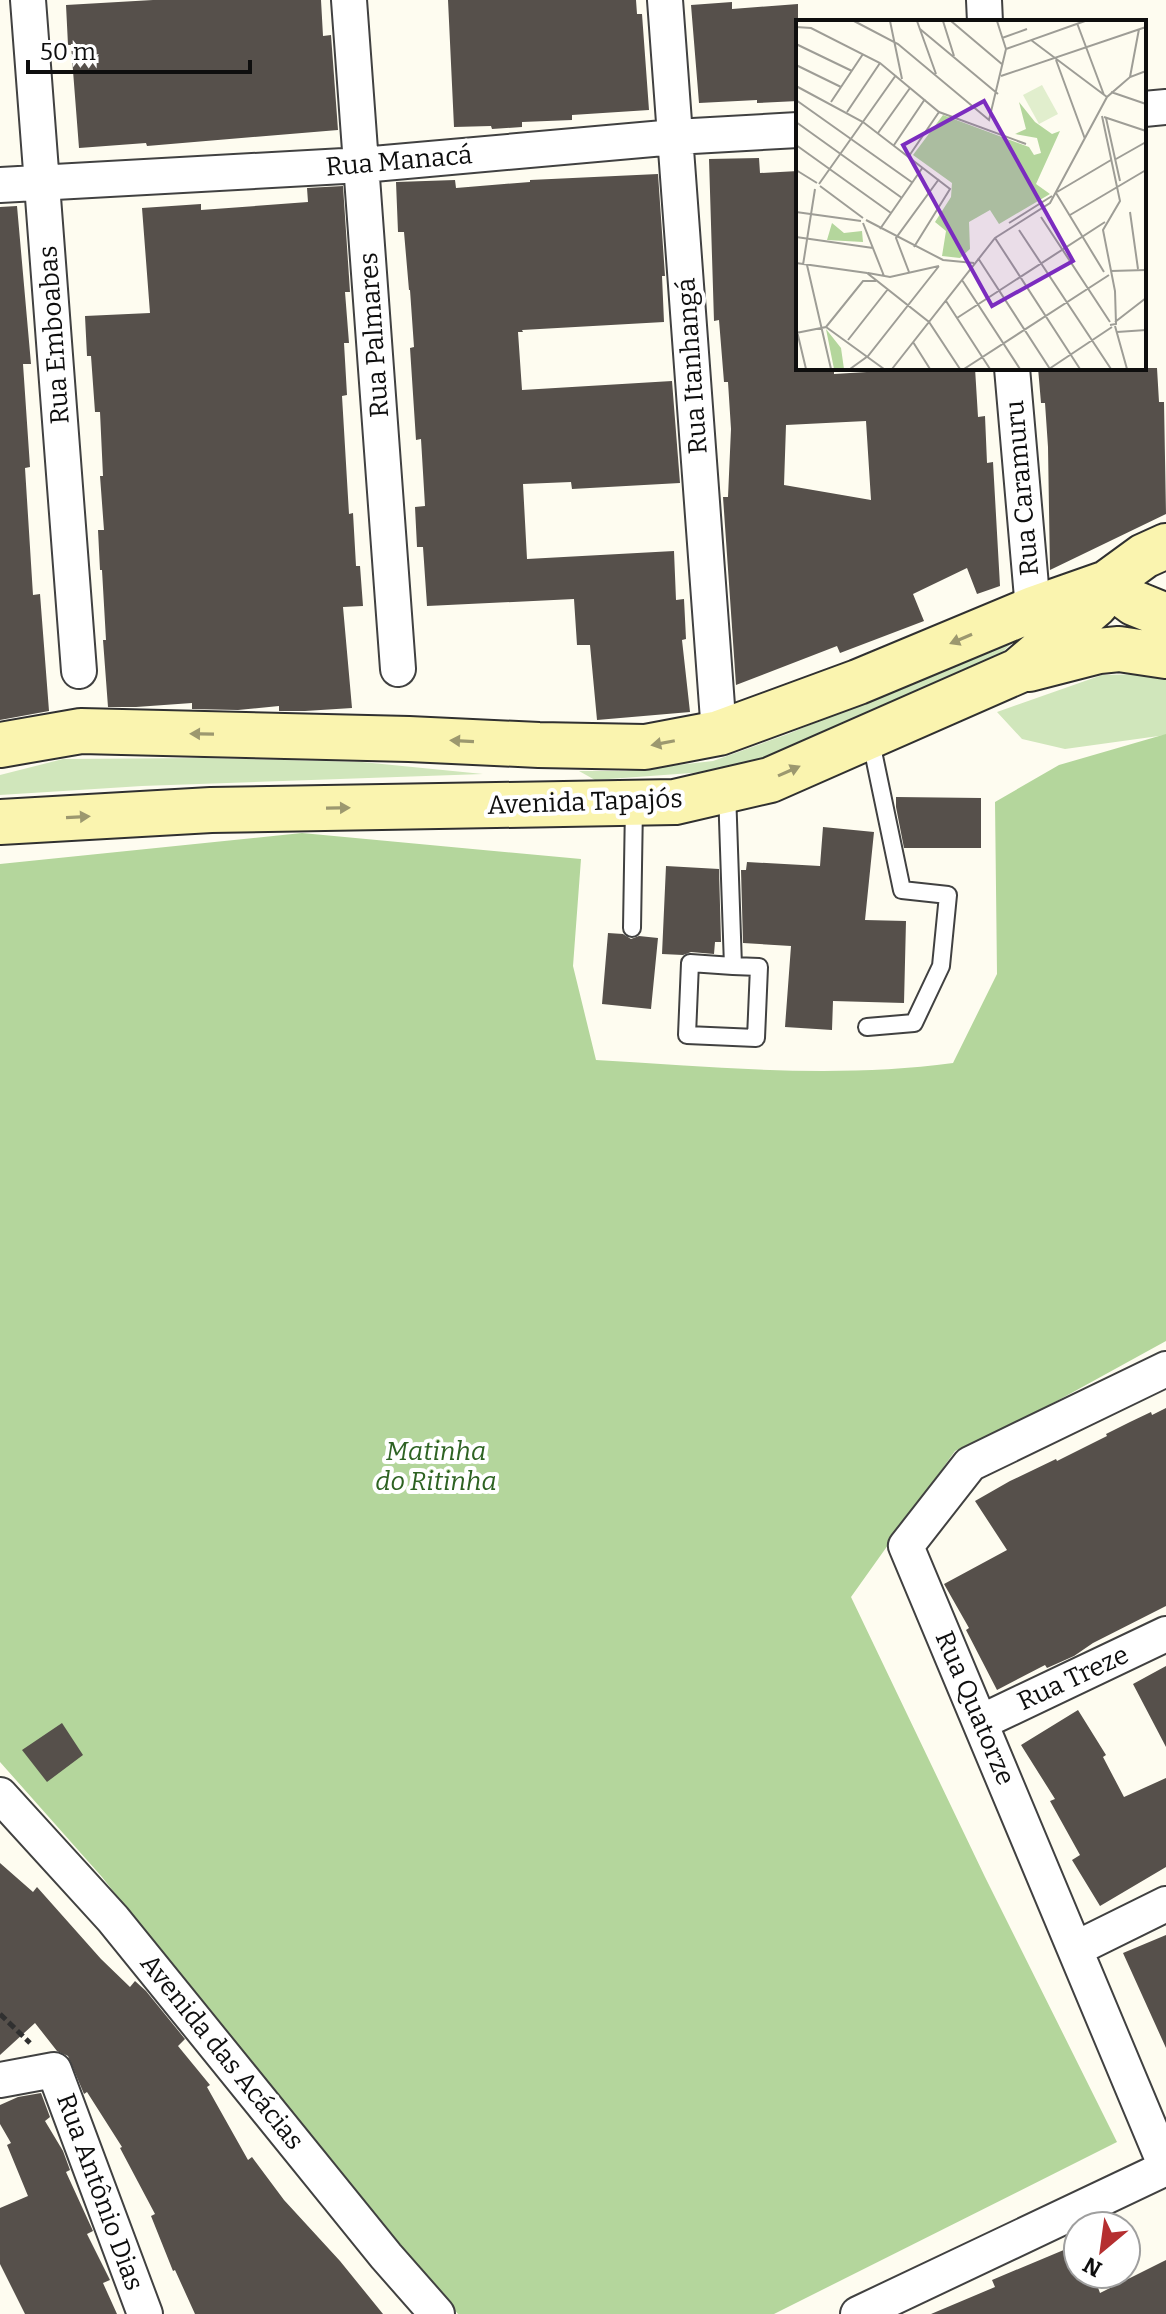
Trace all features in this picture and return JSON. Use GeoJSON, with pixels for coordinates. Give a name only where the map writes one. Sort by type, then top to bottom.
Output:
{"type":"FeatureCollection","features":[{"type":"Feature","properties":{"kind":"main road","name":"Avenida Tapajós"},"geometry":{"type":"LineString","coordinates":[[0,745],[81,731],[645,747],[719,733],[858,682],[1033,609],[1107,583],[1144,556],[1166,546]]}},
{"type":"Feature","properties":{"kind":"main road","name":"Avenida Tapajós"},"geometry":{"type":"LineString","coordinates":[[0,822],[211,810],[675,802],[770,780],[1018,671],[1096,604],[1107,583]]}},
{"type":"Feature","properties":{"kind":"main road"},"geometry":{"type":"LineString","coordinates":[[1107,583],[1134,603],[1166,616]]}},
{"type":"Feature","properties":{"kind":"main road"},"geometry":{"type":"LineString","coordinates":[[1107,583],[1110,609],[1140,644],[1166,656]]}},
{"type":"Feature","properties":{"kind":"main road"},"geometry":{"type":"LineString","coordinates":[[1018,671],[1099,651],[1119,649],[1166,656]]}},
{"type":"Feature","properties":{"kind":"main road"},"geometry":{"type":"LineString","coordinates":[[539,745],[530,762],[530,781],[551,805]]}},
{"type":"Feature","properties":{"kind":"street","name":"Rua Emboabas"},"geometry":{"type":"LineString","coordinates":[[28,0],[79,671]]}},
{"type":"Feature","properties":{"kind":"street","name":"Rua Palmares"},"geometry":{"type":"LineString","coordinates":[[349,0],[398,669]]}},
{"type":"Feature","properties":{"kind":"street","name":"Rua Itanhangá"},"geometry":{"type":"LineString","coordinates":[[665,0],[719,733]]}},
{"type":"Feature","properties":{"kind":"street"},"geometry":{"type":"LineString","coordinates":[[984,0],[985,20]]}},
{"type":"Feature","properties":{"kind":"street"},"geometry":{"type":"LineString","coordinates":[[1146,109],[1166,107]]}},
{"type":"Feature","properties":{"kind":"street","name":"Rua Manacá"},"geometry":{"type":"LineString","coordinates":[[0,185],[362,165],[675,137],[796,130]]}},
{"type":"Feature","properties":{"kind":"street","name":"Rua Caramuru"},"geometry":{"type":"LineString","coordinates":[[1012,370],[1033,609]]}},
{"type":"Feature","properties":{"kind":"street","name":"Rua Quatorze"},"geometry":{"type":"LineString","coordinates":[[858,2314],[1166,2167],[906,1546],[970,1464],[1166,1369]]}},
{"type":"Feature","properties":{"kind":"street","name":"Rua Treze"},"geometry":{"type":"LineString","coordinates":[[981,1722],[1166,1634]]}},
{"type":"Feature","properties":{"kind":"street","name":"Avenida das Acácias"},"geometry":{"type":"LineString","coordinates":[[4,1808],[113,1919],[386,2256],[437,2314]]}},
{"type":"Feature","properties":{"kind":"street"},"geometry":{"type":"LineString","coordinates":[[1075,1949],[1166,1904]]}},
{"type":"Feature","properties":{"kind":"street","name":"Rua Antônio Dias"},"geometry":{"type":"LineString","coordinates":[[0,2080],[54,2070],[145,2314]]}},
{"type":"Feature","properties":{"kind":"lane"},"geometry":{"type":"LineString","coordinates":[[867,1027],[914,1023],[941,966],[948,895],[902,890],[870,735]]}},
{"type":"Feature","properties":{"kind":"lane"},"geometry":{"type":"LineString","coordinates":[[727,790],[733,966]]}},
{"type":"Feature","properties":{"kind":"lane"},"geometry":{"type":"LineString","coordinates":[[632,928],[634,803]]}},
{"type":"Feature","properties":{"kind":"lane"},"geometry":{"type":"LineString","coordinates":[[690,963],[733,966],[759,967],[756,1038],[687,1035],[690,963]]}},
{"type":"Feature","properties":{"kind":"green space"},"geometry":{"type":"Polygon","coordinates":[[[1016,639],[991,663],[766,762],[719,771],[595,780],[579,771],[626,771],[713,761],[788,734],[1016,639]]]}},
{"type":"Feature","properties":{"kind":"green space"},"geometry":{"type":"Polygon","coordinates":[[[1150,674],[1166,678],[1166,735],[1065,749],[1022,739],[997,712],[1102,675],[1150,674]]]}},
{"type":"Feature","properties":{"kind":"green space","name":"Matinha do Ritinha"},"geometry":{"type":"Polygon","coordinates":[[[1166,734],[1166,1341],[1035,1413],[955,1451],[851,1597],[1117,2142],[774,2314],[458,2314],[246,2060],[102,1877],[0,1762],[0,864],[302,833],[581,859],[573,966],[596,1060],[819,1071],[909,1068],[953,1063],[997,974],[995,802],[1059,765],[1166,734]]]}},
{"type":"Feature","properties":{"kind":"green space"},"geometry":{"type":"Polygon","coordinates":[[[204,758],[362,762],[483,774],[142,786],[0,795],[0,775],[63,759],[204,758]]]}},
{"type":"Feature","properties":{"kind":"building"},"geometry":{"type":"Polygon","coordinates":[[[153,0],[321,0],[323,36],[331,35],[338,130],[147,146],[146,143],[79,148],[66,5],[153,0]]]}},
{"type":"Feature","properties":{"kind":"building"},"geometry":{"type":"Polygon","coordinates":[[[448,0],[636,0],[637,14],[642,14],[649,110],[572,115],[572,120],[522,122],[522,127],[454,127],[448,0]]]}},
{"type":"Feature","properties":{"kind":"building"},"geometry":{"type":"Polygon","coordinates":[[[732,2],[732,9],[798,4],[796,101],[699,103],[691,5],[732,2]]]}},
{"type":"Feature","properties":{"kind":"building"},"geometry":{"type":"Polygon","coordinates":[[[759,158],[760,173],[796,171],[796,370],[834,370],[834,374],[975,370],[978,417],[985,416],[987,463],[993,462],[1000,586],[977,594],[967,568],[913,594],[924,621],[840,653],[837,646],[736,685],[723,497],[728,497],[731,429],[719,320],[714,321],[709,159],[759,158]],[[866,421],[786,425],[784,485],[871,500],[866,421]]]}},
{"type":"Feature","properties":{"kind":"building"},"geometry":{"type":"Polygon","coordinates":[[[658,174],[665,276],[662,276],[664,322],[518,332],[522,390],[672,381],[680,483],[572,489],[571,482],[523,484],[527,559],[674,551],[676,600],[684,599],[686,639],[682,640],[690,712],[597,720],[590,645],[577,645],[574,599],[427,606],[423,547],[417,547],[415,507],[425,506],[421,439],[416,440],[410,290],[404,232],[398,232],[396,182],[455,180],[456,188],[530,180],[658,174]]]}},
{"type":"Feature","properties":{"kind":"building"},"geometry":{"type":"Polygon","coordinates":[[[343,186],[350,292],[345,292],[349,343],[344,343],[347,395],[342,396],[349,514],[353,513],[356,566],[360,566],[363,606],[343,607],[352,708],[305,711],[279,711],[279,706],[238,710],[192,709],[192,703],[108,707],[98,530],[104,530],[100,412],[95,412],[85,316],[150,313],[142,208],[201,204],[201,210],[308,202],[307,188],[343,186]]]}},
{"type":"Feature","properties":{"kind":"building"},"geometry":{"type":"Polygon","coordinates":[[[17,206],[31,364],[23,364],[30,467],[25,468],[33,595],[40,594],[49,711],[0,720],[0,207],[17,206]]]}},
{"type":"Feature","properties":{"kind":"building"},"geometry":{"type":"Polygon","coordinates":[[[1146,368],[1157,368],[1159,402],[1164,402],[1166,514],[1050,570],[1048,447],[1045,403],[1041,403],[1038,370],[1146,368]]]}},
{"type":"Feature","properties":{"kind":"building"},"geometry":{"type":"Polygon","coordinates":[[[896,797],[981,798],[981,848],[904,848],[896,797]]]}},
{"type":"Feature","properties":{"kind":"building"},"geometry":{"type":"Polygon","coordinates":[[[823,827],[874,832],[865,920],[906,921],[904,1003],[833,1001],[832,1030],[785,1027],[791,946],[743,943],[741,870],[746,870],[747,862],[820,866],[823,827]]]}},
{"type":"Feature","properties":{"kind":"building"},"geometry":{"type":"Polygon","coordinates":[[[666,866],[719,869],[721,942],[715,942],[714,954],[662,954],[666,866]]]}},
{"type":"Feature","properties":{"kind":"building"},"geometry":{"type":"Polygon","coordinates":[[[608,933],[623,934],[631,939],[639,936],[658,938],[651,1009],[602,1004],[608,933]]]}},
{"type":"Feature","properties":{"kind":"building"},"geometry":{"type":"Polygon","coordinates":[[[1166,1408],[1166,1606],[1074,1656],[1047,1668],[1045,1665],[997,1690],[966,1630],[969,1628],[944,1584],[1007,1550],[975,1501],[1130,1422],[1166,1408]]]}},
{"type":"Feature","properties":{"kind":"building"},"geometry":{"type":"Polygon","coordinates":[[[1166,1666],[1166,1747],[1133,1684],[1166,1666]]]}},
{"type":"Feature","properties":{"kind":"building"},"geometry":{"type":"Polygon","coordinates":[[[1078,1710],[1106,1755],[1103,1757],[1124,1797],[1166,1778],[1166,1867],[1100,1906],[1072,1860],[1080,1855],[1050,1801],[1055,1799],[1021,1745],[1078,1710]]]}},
{"type":"Feature","properties":{"kind":"building"},"geometry":{"type":"Polygon","coordinates":[[[62,1723],[83,1755],[47,1782],[22,1750],[62,1723]]]}},
{"type":"Feature","properties":{"kind":"building"},"geometry":{"type":"Polygon","coordinates":[[[0,1863],[33,1892],[37,1887],[130,1987],[135,1981],[146,1991],[185,2039],[178,2046],[210,2085],[207,2087],[248,2160],[252,2157],[284,2200],[383,2314],[195,2314],[173,2271],[151,2216],[155,2214],[122,2147],[87,2092],[84,2094],[68,2056],[57,2051],[35,2023],[0,2055],[0,1863]]]}},
{"type":"Feature","properties":{"kind":"building"},"geometry":{"type":"Polygon","coordinates":[[[1166,1935],[1166,2048],[1123,1953],[1166,1935]]]}},
{"type":"Feature","properties":{"kind":"building"},"geometry":{"type":"Polygon","coordinates":[[[41,2093],[50,2117],[45,2121],[63,2151],[70,2170],[66,2172],[93,2231],[87,2234],[110,2280],[103,2283],[117,2314],[25,2314],[0,2264],[0,2208],[28,2196],[7,2145],[11,2143],[0,2124],[0,2105],[18,2097],[41,2093]]]}},
{"type":"Feature","properties":{"kind":"building"},"geometry":{"type":"Polygon","coordinates":[[[1062,2251],[1062,2290],[1099,2290],[1100,2293],[1106,2290],[1142,2290],[1142,2272],[1166,2260],[1166,2314],[931,2314],[995,2287],[992,2280],[1062,2251]]]}}]}
